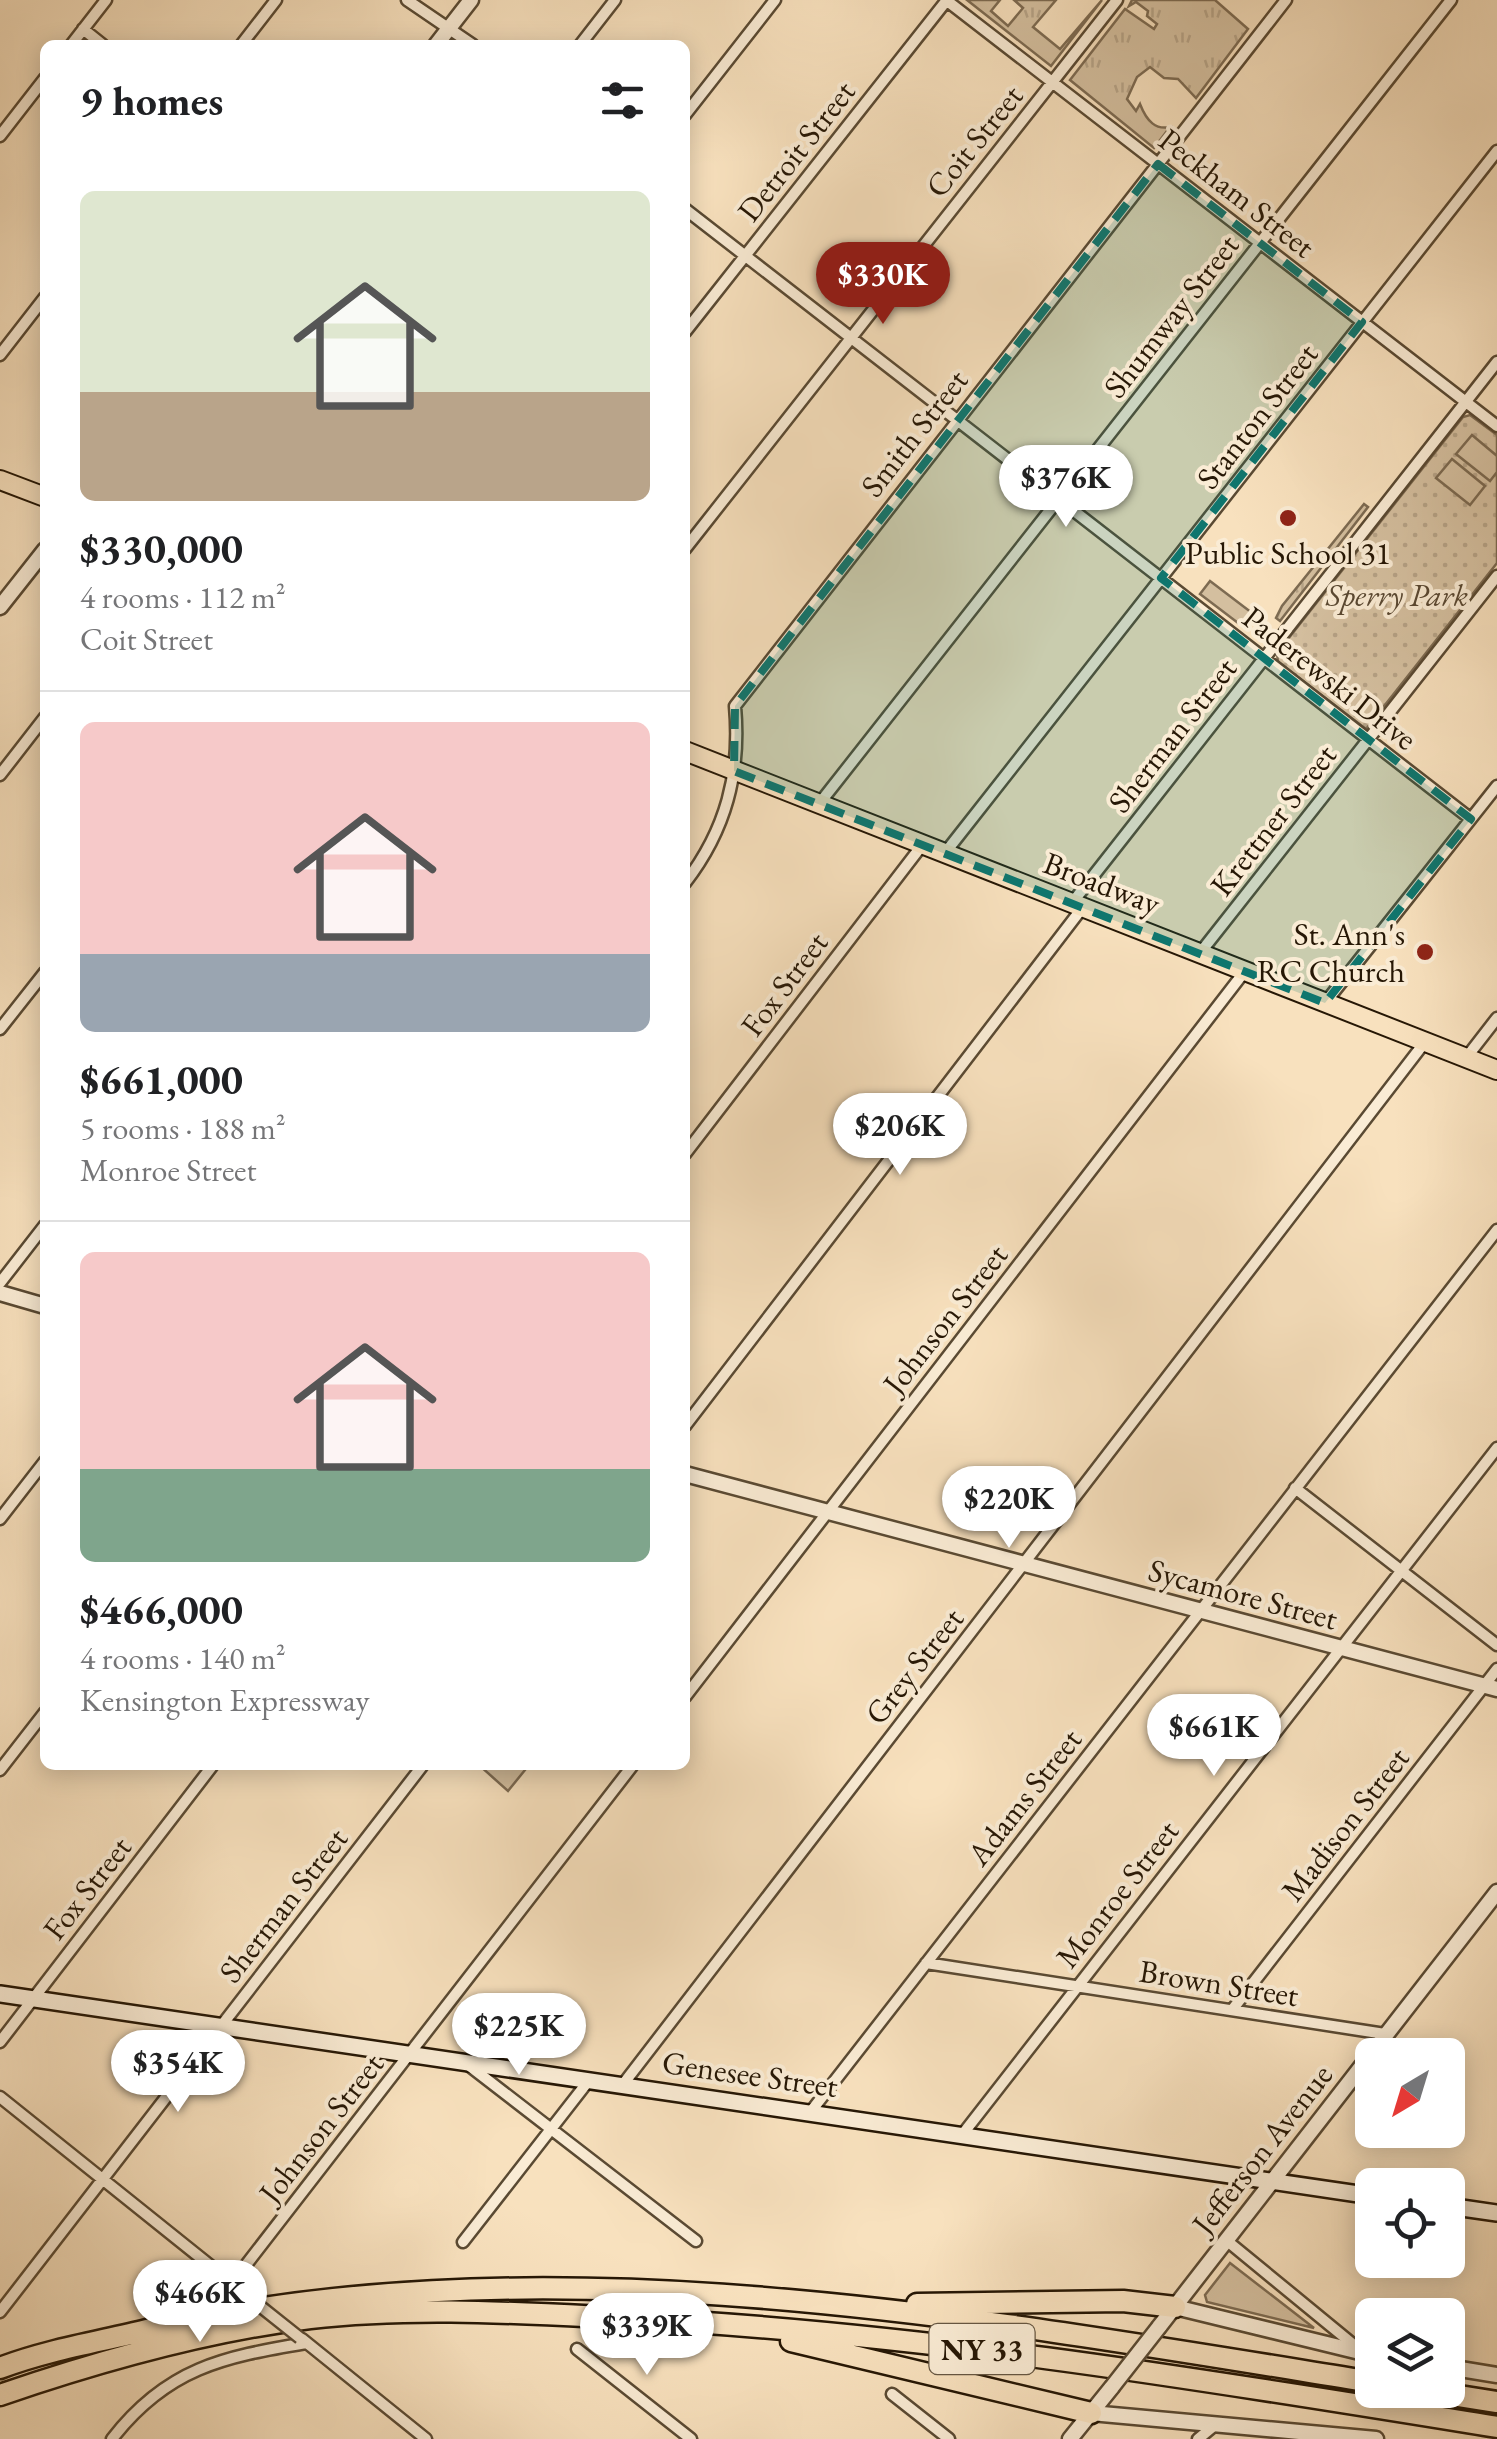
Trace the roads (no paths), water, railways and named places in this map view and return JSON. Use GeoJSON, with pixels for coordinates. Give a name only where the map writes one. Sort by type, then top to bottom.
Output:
{"type":"FeatureCollection","features":[{"type":"Feature","properties":{"kind":"highway","name":"NY 33"},"geometry":{"type":"LineString","coordinates":[[0,2366],[230,2311],[428,2289],[550,2289],[862,2306],[1355,2379]]}},
{"type":"Feature","properties":{"kind":"highway"},"geometry":{"type":"LineString","coordinates":[[862,2306],[1123,2301],[1175,2306]]}},
{"type":"Feature","properties":{"kind":"highway","name":"NY 33"},"geometry":{"type":"LineString","coordinates":[[0,2395],[135,2353],[308,2318],[390,2312],[506,2312],[696,2322],[1069,2360],[1497,2427]]}},
{"type":"Feature","properties":{"kind":"highway"},"geometry":{"type":"LineString","coordinates":[[696,2322],[1091,2414]]}},
{"type":"Feature","properties":{"kind":"highway"},"geometry":{"type":"LineString","coordinates":[[1465,2397],[1497,2402]]}},
{"type":"Feature","properties":{"kind":"main road"},"geometry":{"type":"LineString","coordinates":[[0,480],[40,496]]}},
{"type":"Feature","properties":{"kind":"main road","name":"Broadway"},"geometry":{"type":"LineString","coordinates":[[690,753],[1497,1070]]}},
{"type":"Feature","properties":{"kind":"main road","name":"Genesee Street"},"geometry":{"type":"LineString","coordinates":[[0,1994],[812,2110],[1355,2193]]}},
{"type":"Feature","properties":{"kind":"main road"},"geometry":{"type":"LineString","coordinates":[[1465,2208],[1497,2213]]}},
{"type":"Feature","properties":{"kind":"street"},"geometry":{"type":"LineString","coordinates":[[75,40],[106,0]]}},
{"type":"Feature","properties":{"kind":"street"},"geometry":{"type":"LineString","coordinates":[[245,40],[276,0]]}},
{"type":"Feature","properties":{"kind":"street"},"geometry":{"type":"LineString","coordinates":[[407,0],[465,40]]}},
{"type":"Feature","properties":{"kind":"street"},"geometry":{"type":"LineString","coordinates":[[440,40],[471,0]]}},
{"type":"Feature","properties":{"kind":"street"},"geometry":{"type":"LineString","coordinates":[[584,40],[615,0]]}},
{"type":"Feature","properties":{"kind":"street"},"geometry":{"type":"LineString","coordinates":[[690,108],[775,0]]}},
{"type":"Feature","properties":{"kind":"street","name":"Peckham Street"},"geometry":{"type":"LineString","coordinates":[[946,0],[1497,426]]}},
{"type":"Feature","properties":{"kind":"street","name":"Detroit Street"},"geometry":{"type":"LineString","coordinates":[[690,326],[946,0]]}},
{"type":"Feature","properties":{"kind":"street","name":"Coit Street"},"geometry":{"type":"LineString","coordinates":[[690,542],[1118,0]]}},
{"type":"Feature","properties":{"kind":"street","name":"Smith Street"},"geometry":{"type":"LineString","coordinates":[[690,876],[718,836],[734,771],[735,706],[1286,0]]}},
{"type":"Feature","properties":{"kind":"street","name":"Shumway Street"},"geometry":{"type":"LineString","coordinates":[[819,804],[1451,0]]}},
{"type":"Feature","properties":{"kind":"street"},"geometry":{"type":"LineString","coordinates":[[83,29],[97,40]]}},
{"type":"Feature","properties":{"kind":"street"},"geometry":{"type":"LineString","coordinates":[[0,136],[40,84]]}},
{"type":"Feature","properties":{"kind":"street","name":"Stanton Street"},"geometry":{"type":"LineString","coordinates":[[945,853],[1497,151]]}},
{"type":"Feature","properties":{"kind":"street","name":"Paderewski Drive"},"geometry":{"type":"LineString","coordinates":[[690,213],[1471,819]]}},
{"type":"Feature","properties":{"kind":"street"},"geometry":{"type":"LineString","coordinates":[[0,355],[40,303]]}},
{"type":"Feature","properties":{"kind":"street","name":"Sherman Street"},"geometry":{"type":"LineString","coordinates":[[690,1419],[1264,658],[1497,362]]}},
{"type":"Feature","properties":{"kind":"street"},"geometry":{"type":"LineString","coordinates":[[0,606],[40,556]]}},
{"type":"Feature","properties":{"kind":"street","name":"Krettner Street"},"geometry":{"type":"LineString","coordinates":[[1200,954],[1497,576]]}},
{"type":"Feature","properties":{"kind":"street"},"geometry":{"type":"LineString","coordinates":[[0,776],[40,724]]}},
{"type":"Feature","properties":{"kind":"street"},"geometry":{"type":"LineString","coordinates":[[1326,1003],[1497,786]]}},
{"type":"Feature","properties":{"kind":"street","name":"Fox Street"},"geometry":{"type":"LineString","coordinates":[[690,1147],[923,844]]}},
{"type":"Feature","properties":{"kind":"street","name":"Johnson Street"},"geometry":{"type":"LineString","coordinates":[[690,1690],[1245,971]]}},
{"type":"Feature","properties":{"kind":"street"},"geometry":{"type":"LineString","coordinates":[[0,1029],[40,978]]}},
{"type":"Feature","properties":{"kind":"street"},"geometry":{"type":"LineString","coordinates":[[1466,1058],[1497,1018]]}},
{"type":"Feature","properties":{"kind":"street","name":"Grey Street"},"geometry":{"type":"LineString","coordinates":[[624,2083],[1425,1042]]}},
{"type":"Feature","properties":{"kind":"street","name":"Adams Street"},"geometry":{"type":"LineString","coordinates":[[812,2110],[1497,1230]]}},
{"type":"Feature","properties":{"kind":"street"},"geometry":{"type":"LineString","coordinates":[[0,1284],[40,1232]]}},
{"type":"Feature","properties":{"kind":"street"},"geometry":{"type":"LineString","coordinates":[[0,1294],[40,1305]]}},
{"type":"Feature","properties":{"kind":"street","name":"Monroe Street"},"geometry":{"type":"LineString","coordinates":[[962,2135],[1497,1448]]}},
{"type":"Feature","properties":{"kind":"street"},"geometry":{"type":"LineString","coordinates":[[0,1519],[40,1467]]}},
{"type":"Feature","properties":{"kind":"street","name":"Sycamore Street"},"geometry":{"type":"LineString","coordinates":[[690,1475],[1491,1688]]}},
{"type":"Feature","properties":{"kind":"street"},"geometry":{"type":"LineString","coordinates":[[1296,1488],[1497,1645]]}},
{"type":"Feature","properties":{"kind":"street","name":"Madison Street"},"geometry":{"type":"LineString","coordinates":[[1232,2010],[1491,1688],[1497,1669]]}},
{"type":"Feature","properties":{"kind":"street"},"geometry":{"type":"LineString","coordinates":[[0,1770],[40,1718]]}},
{"type":"Feature","properties":{"kind":"street","name":"Fox Street"},"geometry":{"type":"LineString","coordinates":[[0,2042],[209,1770]]}},
{"type":"Feature","properties":{"kind":"street","name":"Sherman Street"},"geometry":{"type":"LineString","coordinates":[[0,2312],[419,1770]]}},
{"type":"Feature","properties":{"kind":"street","name":"Johnson Street"},"geometry":{"type":"LineString","coordinates":[[237,2287],[410,2052],[629,1770]]}},
{"type":"Feature","properties":{"kind":"street","name":"Jefferson Avenue"},"geometry":{"type":"LineString","coordinates":[[1070,2439],[1497,1892]]}},
{"type":"Feature","properties":{"kind":"street","name":"Brown Street"},"geometry":{"type":"LineString","coordinates":[[926,1963],[1385,2034]]}},
{"type":"Feature","properties":{"kind":"street"},"geometry":{"type":"LineString","coordinates":[[462,2060],[696,2241]]}},
{"type":"Feature","properties":{"kind":"street"},"geometry":{"type":"LineString","coordinates":[[463,2242],[590,2078]]}},
{"type":"Feature","properties":{"kind":"street"},"geometry":{"type":"LineString","coordinates":[[0,2097],[426,2439]]}},
{"type":"Feature","properties":{"kind":"street"},"geometry":{"type":"LineString","coordinates":[[1226,2240],[1355,2343]]}},
{"type":"Feature","properties":{"kind":"street"},"geometry":{"type":"LineString","coordinates":[[1175,2306],[1355,2351]]}},
{"type":"Feature","properties":{"kind":"street"},"geometry":{"type":"LineString","coordinates":[[112,2439],[141,2407],[185,2374],[245,2352],[303,2340]]}},
{"type":"Feature","properties":{"kind":"street"},"geometry":{"type":"LineString","coordinates":[[577,2349],[692,2439]]}},
{"type":"Feature","properties":{"kind":"street"},"geometry":{"type":"LineString","coordinates":[[1465,2370],[1497,2375]]}},
{"type":"Feature","properties":{"kind":"street"},"geometry":{"type":"LineString","coordinates":[[892,2394],[949,2439]]}},
{"type":"Feature","properties":{"kind":"street"},"geometry":{"type":"LineString","coordinates":[[1091,2414],[1376,2439]]}},
{"type":"Feature","properties":{"kind":"street"},"geometry":{"type":"LineString","coordinates":[[1198,2439],[1215,2425]]}},
{"type":"Feature","properties":{"kind":"place","name":"Public School 31"},"geometry":{"type":"Point","coordinates":[1288,518]}},
{"type":"Feature","properties":{"kind":"place","name":"St. Ann's RC Church"},"geometry":{"type":"Point","coordinates":[1425,952]}},
{"type":"Feature","properties":{"kind":"park label","name":"Sperry Park"},"geometry":{"type":"Point","coordinates":[1397,595]}}]}
